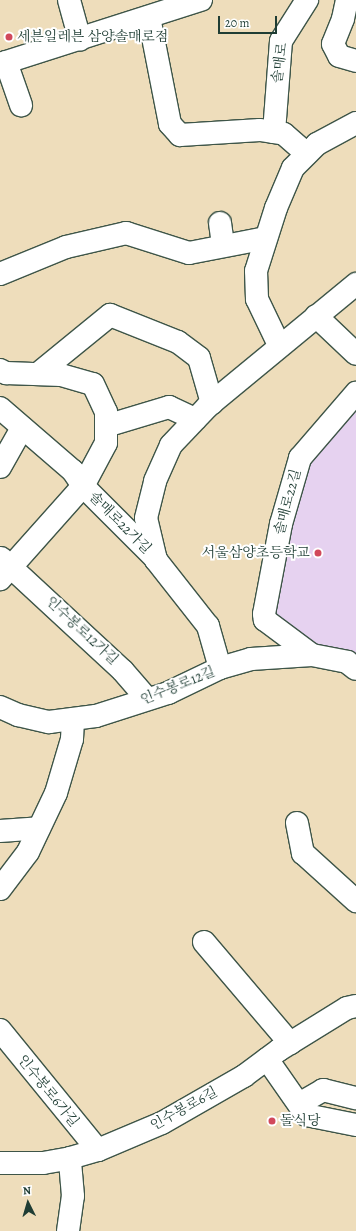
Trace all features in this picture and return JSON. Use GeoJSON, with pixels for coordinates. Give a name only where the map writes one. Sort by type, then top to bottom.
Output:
{"type":"FeatureCollection","features":[{"type":"Feature","properties":{"kind":"street"},"geometry":{"type":"LineString","coordinates":[[69,0],[80,40]]}},
{"type":"Feature","properties":{"kind":"street"},"geometry":{"type":"LineString","coordinates":[[21,105],[3,63],[80,40],[161,9],[201,0]]}},
{"type":"Feature","properties":{"kind":"street","name":"솔매로"},"geometry":{"type":"LineString","coordinates":[[274,132],[281,41],[307,0]]}},
{"type":"Feature","properties":{"kind":"street"},"geometry":{"type":"LineString","coordinates":[[347,0],[343,19],[333,44],[339,56],[356,61]]}},
{"type":"Feature","properties":{"kind":"street"},"geometry":{"type":"LineString","coordinates":[[161,9],[170,124],[180,135],[230,131],[274,132],[284,134],[307,154]]}},
{"type":"Feature","properties":{"kind":"street"},"geometry":{"type":"LineString","coordinates":[[279,345],[257,299],[256,271],[266,238],[293,168],[317,144],[356,123]]}},
{"type":"Feature","properties":{"kind":"street"},"geometry":{"type":"LineString","coordinates":[[220,223],[224,245]]}},
{"type":"Feature","properties":{"kind":"street"},"geometry":{"type":"LineString","coordinates":[[0,274],[66,246],[126,233],[189,253],[266,238]]}},
{"type":"Feature","properties":{"kind":"street"},"geometry":{"type":"LineString","coordinates":[[220,668],[208,626],[156,560],[146,518],[155,481],[171,445],[195,419],[279,345],[356,284]]}},
{"type":"Feature","properties":{"kind":"street"},"geometry":{"type":"LineString","coordinates":[[38,373],[110,315],[178,342],[199,358],[212,403]]}},
{"type":"Feature","properties":{"kind":"street"},"geometry":{"type":"LineString","coordinates":[[316,316],[356,354]]}},
{"type":"Feature","properties":{"kind":"street","name":"솔매로22가길"},"geometry":{"type":"LineString","coordinates":[[0,370],[6,372],[61,375],[93,384],[106,412],[106,443],[83,486]]}},
{"type":"Feature","properties":{"kind":"street","name":"솔매로22길"},"geometry":{"type":"LineString","coordinates":[[312,655],[265,620],[264,614],[280,524],[300,458],[356,393]]}},
{"type":"Feature","properties":{"kind":"street"},"geometry":{"type":"LineString","coordinates":[[106,426],[169,407],[195,419]]}},
{"type":"Feature","properties":{"kind":"street","name":"솔매로22가길"},"geometry":{"type":"LineString","coordinates":[[0,408],[73,472],[83,486],[156,560]]}},
{"type":"Feature","properties":{"kind":"street"},"geometry":{"type":"LineString","coordinates":[[0,466],[22,428]]}},
{"type":"Feature","properties":{"kind":"street","name":"인수봉로12가길"},"geometry":{"type":"LineString","coordinates":[[83,486],[4,568],[123,670],[147,699]]}},
{"type":"Feature","properties":{"kind":"street","name":"인수봉로12길"},"geometry":{"type":"LineString","coordinates":[[0,707],[18,715],[49,722],[96,716],[147,699],[220,668],[251,659],[312,655],[347,662],[356,669]]}},
{"type":"Feature","properties":{"kind":"street"},"geometry":{"type":"LineString","coordinates":[[0,889],[28,852],[56,793],[72,739],[72,719]]}},
{"type":"Feature","properties":{"kind":"street"},"geometry":{"type":"LineString","coordinates":[[297,823],[303,853],[356,901]]}},
{"type":"Feature","properties":{"kind":"street"},"geometry":{"type":"LineString","coordinates":[[0,831],[39,828]]}},
{"type":"Feature","properties":{"kind":"street"},"geometry":{"type":"LineString","coordinates":[[204,942],[290,1043]]}},
{"type":"Feature","properties":{"kind":"street","name":"인수봉로6길"},"geometry":{"type":"LineString","coordinates":[[0,1163],[43,1163],[70,1158],[98,1150],[162,1123],[244,1076],[290,1043],[347,1008],[356,1006]]}},
{"type":"Feature","properties":{"kind":"street","name":"인수봉로6가길"},"geometry":{"type":"LineString","coordinates":[[0,1030],[98,1150]]}},
{"type":"Feature","properties":{"kind":"street"},"geometry":{"type":"LineString","coordinates":[[267,1059],[306,1115],[356,1125]]}},
{"type":"Feature","properties":{"kind":"street"},"geometry":{"type":"LineString","coordinates":[[299,1104],[323,1090],[356,1098]]}},
{"type":"Feature","properties":{"kind":"street"},"geometry":{"type":"LineString","coordinates":[[68,1231],[73,1196],[70,1158]]}},
{"type":"Feature","properties":{"kind":"shaded area","name":"서울삼양초등학교"},"geometry":{"type":"Polygon","coordinates":[[[356,396],[356,658],[344,650],[307,642],[269,614],[309,455],[356,396]]]}},
{"type":"Feature","properties":{"kind":"place","name":"세븐일레븐 삼양솔매로점"},"geometry":{"type":"Point","coordinates":[9,37]}},
{"type":"Feature","properties":{"kind":"place","name":"서울삼양초등학교"},"geometry":{"type":"Point","coordinates":[318,553]}},
{"type":"Feature","properties":{"kind":"place","name":"돌식당"},"geometry":{"type":"Point","coordinates":[272,1121]}}]}
